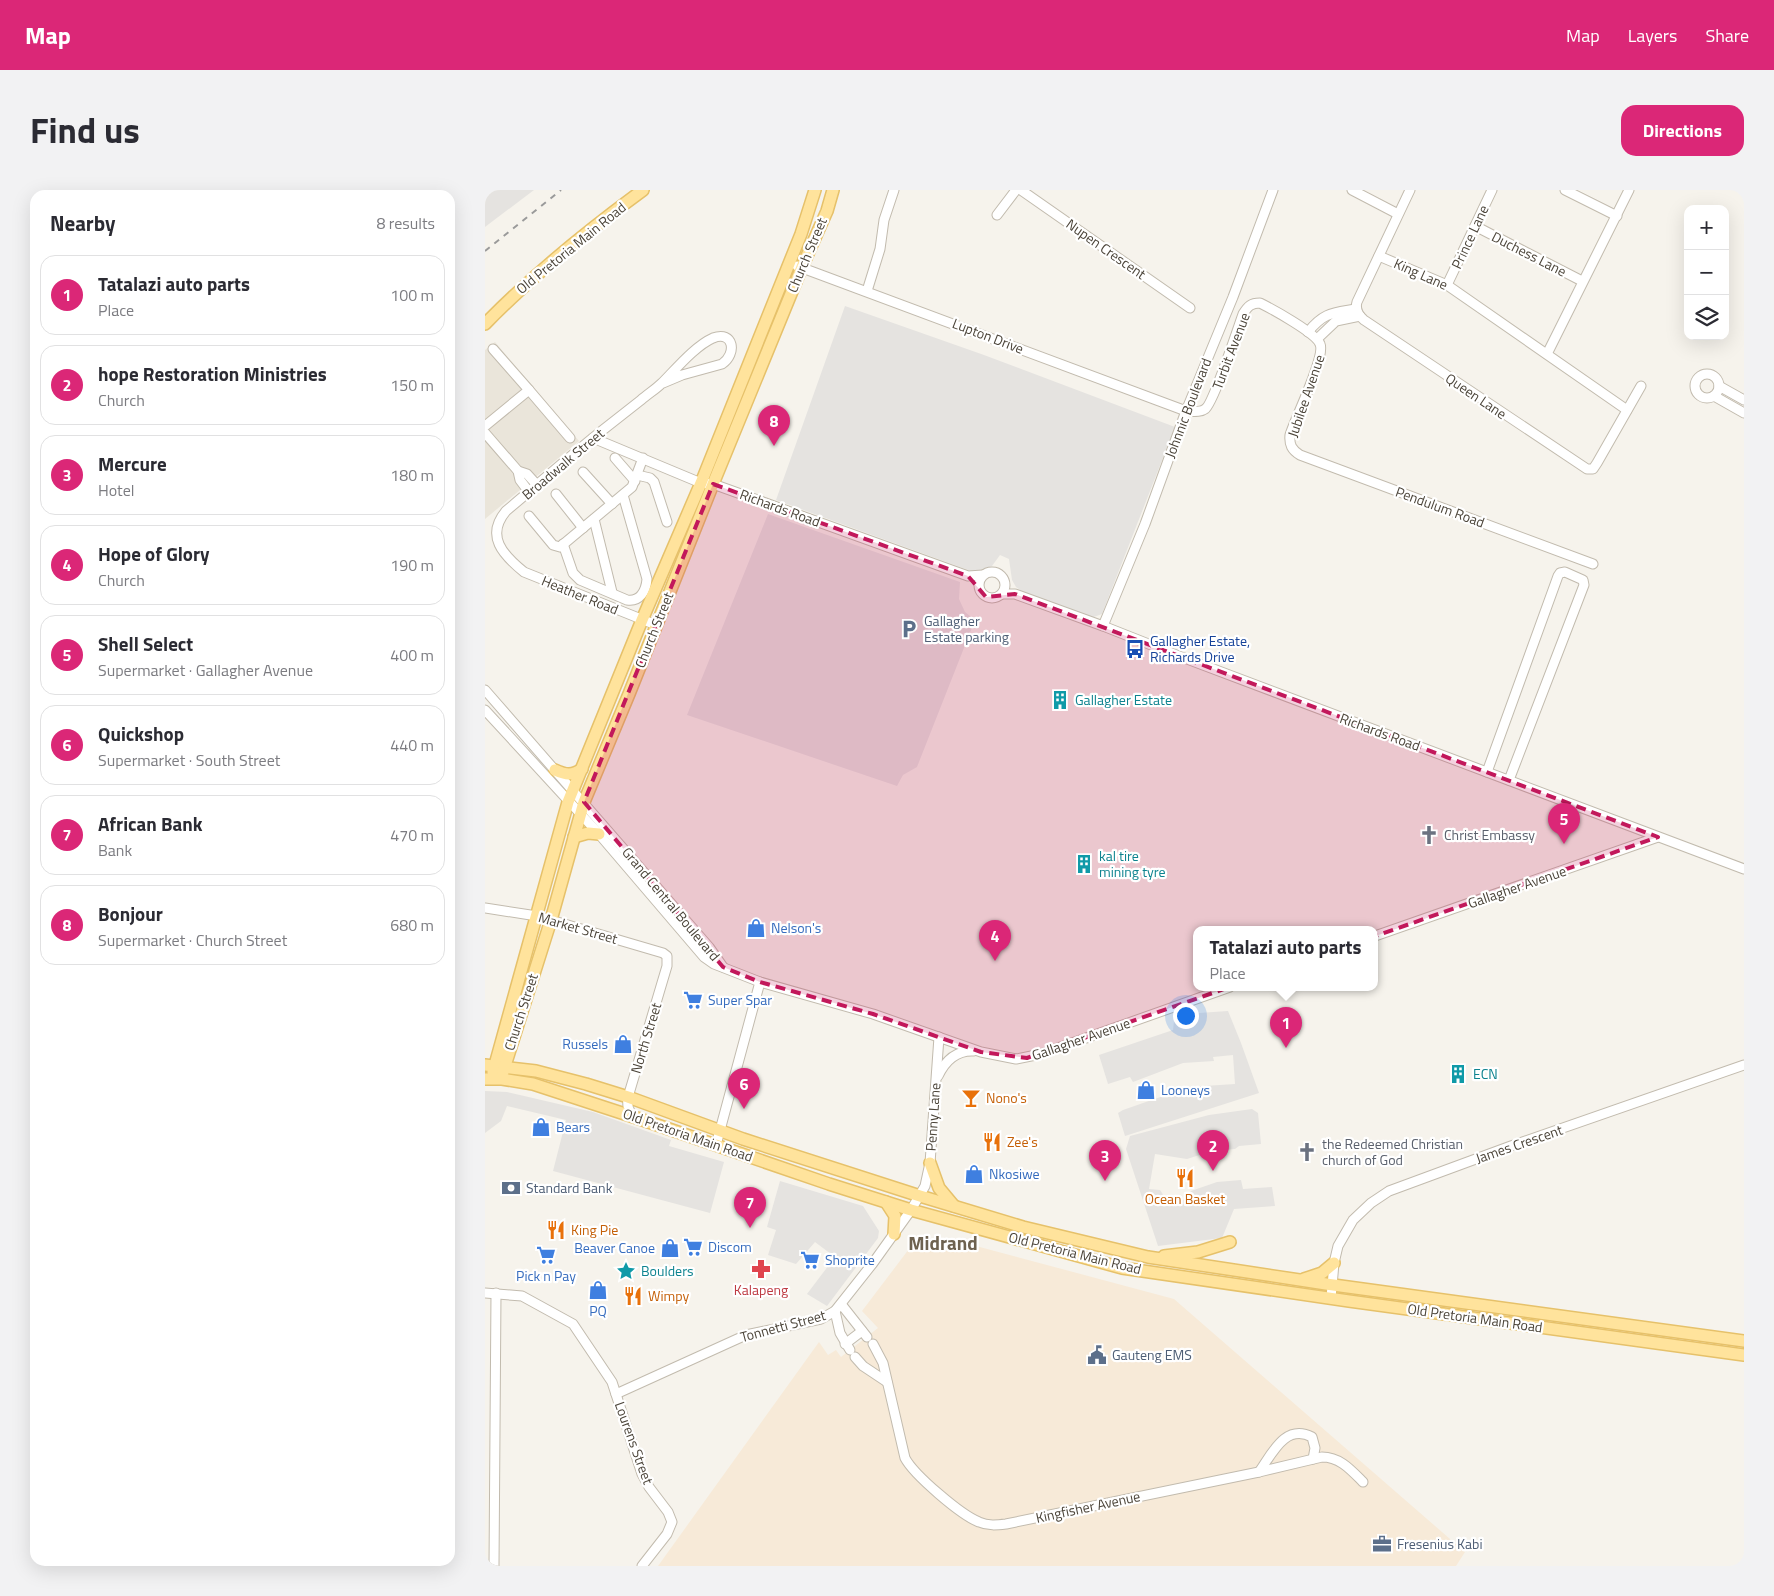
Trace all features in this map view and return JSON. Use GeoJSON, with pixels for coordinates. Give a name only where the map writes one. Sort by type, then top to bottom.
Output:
{"type":"FeatureCollection","features":[{"type":"Feature","properties":{"kind":"main road","name":"Old Pretoria Main Road"},"geometry":{"type":"LineString","coordinates":[[485,324],[499,308],[574,243],[643,190]]}},
{"type":"Feature","properties":{"kind":"main road","name":"Church Street"},"geometry":{"type":"LineString","coordinates":[[494,1065],[551,920],[584,802],[656,625],[815,190]]}},
{"type":"Feature","properties":{"kind":"main road","name":"Church Street"},"geometry":{"type":"LineString","coordinates":[[493,1079],[494,1065],[568,802],[642,620],[707,483],[827,211],[833,190]]}},
{"type":"Feature","properties":{"kind":"main road","name":"Old Pretoria Main Road"},"geometry":{"type":"LineString","coordinates":[[485,317],[499,308]]}},
{"type":"Feature","properties":{"kind":"main road"},"geometry":{"type":"LineString","coordinates":[[555,770],[575,774],[582,769]]}},
{"type":"Feature","properties":{"kind":"main road"},"geometry":{"type":"LineString","coordinates":[[574,837],[588,833],[599,834]]}},
{"type":"Feature","properties":{"kind":"main road","name":"Old Pretoria Main Road"},"geometry":{"type":"LineString","coordinates":[[494,1065],[555,1076],[628,1097],[750,1141],[920,1196],[1023,1227],[1148,1257],[1292,1280],[1744,1341]]}},
{"type":"Feature","properties":{"kind":"main road","name":"Old Pretoria Main Road"},"geometry":{"type":"LineString","coordinates":[[493,1079],[533,1084],[634,1116],[911,1210],[1121,1268],[1744,1355]]}},
{"type":"Feature","properties":{"kind":"main road"},"geometry":{"type":"LineString","coordinates":[[930,1163],[939,1188],[954,1206]]}},
{"type":"Feature","properties":{"kind":"main road"},"geometry":{"type":"LineString","coordinates":[[886,1202],[895,1216],[894,1234]]}},
{"type":"Feature","properties":{"kind":"main road"},"geometry":{"type":"LineString","coordinates":[[1148,1257],[1198,1252],[1230,1242]]}},
{"type":"Feature","properties":{"kind":"main road"},"geometry":{"type":"LineString","coordinates":[[1292,1280],[1311,1278],[1327,1270],[1333,1263]]}},
{"type":"Feature","properties":{"kind":"street"},"geometry":{"type":"LineString","coordinates":[[867,291],[879,249],[884,220],[894,190]]}},
{"type":"Feature","properties":{"kind":"street"},"geometry":{"type":"LineString","coordinates":[[997,215],[1016,190]]}},
{"type":"Feature","properties":{"kind":"street","name":"Nupen Crescent"},"geometry":{"type":"LineString","coordinates":[[1021,190],[1190,308]]}},
{"type":"Feature","properties":{"kind":"street","name":"Johnnic Boulevard"},"geometry":{"type":"LineString","coordinates":[[1103,626],[1145,524],[1186,411],[1233,297],[1273,190]]}},
{"type":"Feature","properties":{"kind":"street"},"geometry":{"type":"LineString","coordinates":[[1352,190],[1398,214]]}},
{"type":"Feature","properties":{"kind":"street","name":"King Lane"},"geometry":{"type":"LineString","coordinates":[[1410,190],[1379,256],[1447,285],[1627,410]]}},
{"type":"Feature","properties":{"kind":"street","name":"Prince Lane"},"geometry":{"type":"LineString","coordinates":[[1447,285],[1492,190]]}},
{"type":"Feature","properties":{"kind":"street"},"geometry":{"type":"LineString","coordinates":[[1565,190],[1617,216]]}},
{"type":"Feature","properties":{"kind":"street"},"geometry":{"type":"LineString","coordinates":[[1547,354],[1629,190]]}},
{"type":"Feature","properties":{"kind":"street","name":"Duchess Lane"},"geometry":{"type":"LineString","coordinates":[[1475,226],[1583,281]]}},
{"type":"Feature","properties":{"kind":"street"},"geometry":{"type":"LineString","coordinates":[[1358,312],[1357,302],[1379,256]]}},
{"type":"Feature","properties":{"kind":"street","name":"Lupton Drive"},"geometry":{"type":"LineString","coordinates":[[789,263],[1186,411]]}},
{"type":"Feature","properties":{"kind":"street","name":"Turbit Avenue"},"geometry":{"type":"LineString","coordinates":[[1186,411],[1200,411],[1207,408],[1214,395],[1243,314],[1248,306],[1260,302],[1308,332]]}},
{"type":"Feature","properties":{"kind":"street"},"geometry":{"type":"LineString","coordinates":[[1358,312],[1336,321],[1319,342],[1308,332],[1318,320],[1332,313],[1358,312]]}},
{"type":"Feature","properties":{"kind":"street","name":"Queen Lane"},"geometry":{"type":"LineString","coordinates":[[1358,312],[1587,469],[1593,468],[1597,463],[1627,410]]}},
{"type":"Feature","properties":{"kind":"street","name":"Broadwalk Street"},"geometry":{"type":"LineString","coordinates":[[507,558],[495,537],[499,519],[593,438],[663,383],[671,373],[707,342],[722,336],[731,343],[731,355],[722,364],[682,375],[663,383]]}},
{"type":"Feature","properties":{"kind":"street","name":"Jubilee Avenue"},"geometry":{"type":"LineString","coordinates":[[1290,446],[1290,435],[1320,360],[1319,342]]}},
{"type":"Feature","properties":{"kind":"street"},"geometry":{"type":"LineString","coordinates":[[493,349],[570,438]]}},
{"type":"Feature","properties":{"kind":"street"},"geometry":{"type":"LineString","coordinates":[[1704,374],[1717,378],[1719,386],[1718,392],[1714,396],[1706,398],[1698,394],[1695,386],[1697,379],[1704,374]]}},
{"type":"Feature","properties":{"kind":"street"},"geometry":{"type":"LineString","coordinates":[[1627,410],[1641,386]]}},
{"type":"Feature","properties":{"kind":"street"},"geometry":{"type":"LineString","coordinates":[[1719,386],[1744,400]]}},
{"type":"Feature","properties":{"kind":"street"},"geometry":{"type":"LineString","coordinates":[[485,426],[529,390]]}},
{"type":"Feature","properties":{"kind":"street"},"geometry":{"type":"LineString","coordinates":[[1714,396],[1744,413]]}},
{"type":"Feature","properties":{"kind":"street"},"geometry":{"type":"LineString","coordinates":[[485,433],[518,471],[520,480],[529,492]]}},
{"type":"Feature","properties":{"kind":"street","name":"Richards Road"},"geometry":{"type":"LineString","coordinates":[[593,438],[707,483],[968,576],[983,575]]}},
{"type":"Feature","properties":{"kind":"street","name":"Pendulum Road"},"geometry":{"type":"LineString","coordinates":[[1290,446],[1300,455],[1593,564]]}},
{"type":"Feature","properties":{"kind":"street"},"geometry":{"type":"LineString","coordinates":[[615,458],[636,478],[650,478],[654,482],[667,522]]}},
{"type":"Feature","properties":{"kind":"street"},"geometry":{"type":"LineString","coordinates":[[529,516],[553,545],[559,547],[632,487],[643,458]]}},
{"type":"Feature","properties":{"kind":"street"},"geometry":{"type":"LineString","coordinates":[[518,471],[527,474],[537,485]]}},
{"type":"Feature","properties":{"kind":"street"},"geometry":{"type":"LineString","coordinates":[[583,472],[612,504]]}},
{"type":"Feature","properties":{"kind":"street"},"geometry":{"type":"LineString","coordinates":[[555,494],[583,528]]}},
{"type":"Feature","properties":{"kind":"street"},"geometry":{"type":"LineString","coordinates":[[563,544],[575,576],[583,582],[612,592],[627,600],[639,598],[647,583],[623,495]]}},
{"type":"Feature","properties":{"kind":"street"},"geometry":{"type":"LineString","coordinates":[[594,519],[612,592]]}},
{"type":"Feature","properties":{"kind":"street","name":"Heather Road"},"geometry":{"type":"LineString","coordinates":[[507,558],[524,572],[656,625]]}},
{"type":"Feature","properties":{"kind":"street"},"geometry":{"type":"LineString","coordinates":[[990,572],[1003,577],[1004,590],[999,597],[990,599],[983,595],[979,587],[979,581],[983,575],[990,572]]}},
{"type":"Feature","properties":{"kind":"street"},"geometry":{"type":"LineString","coordinates":[[1487,772],[1558,576],[1560,573],[1565,572],[1583,580],[1584,585],[1509,780]]}},
{"type":"Feature","properties":{"kind":"street","name":"Richards Road"},"geometry":{"type":"LineString","coordinates":[[968,576],[979,587]]}},
{"type":"Feature","properties":{"kind":"street","name":"Richards Road"},"geometry":{"type":"LineString","coordinates":[[1004,590],[1744,869]]}},
{"type":"Feature","properties":{"kind":"street","name":"Grand Central Boulevard"},"geometry":{"type":"LineString","coordinates":[[485,690],[709,947],[723,967]]}},
{"type":"Feature","properties":{"kind":"street","name":"Grand Central Boulevard"},"geometry":{"type":"LineString","coordinates":[[485,710],[599,834],[704,957],[714,964],[723,967]]}},
{"type":"Feature","properties":{"kind":"street","name":"Gallagher Avenue"},"geometry":{"type":"LineString","coordinates":[[1378,935],[1658,837]]}},
{"type":"Feature","properties":{"kind":"street","name":"Market Street"},"geometry":{"type":"LineString","coordinates":[[485,908],[537,916],[663,953],[668,958]]}},
{"type":"Feature","properties":{"kind":"street","name":"North Street"},"geometry":{"type":"LineString","coordinates":[[628,1097],[668,958]]}},
{"type":"Feature","properties":{"kind":"street"},"geometry":{"type":"LineString","coordinates":[[716,1145],[760,982],[723,967]]}},
{"type":"Feature","properties":{"kind":"street","name":"Gallagher Avenue"},"geometry":{"type":"LineString","coordinates":[[760,982],[873,1014],[981,1052],[1016,1059],[1030,1057],[1218,991]]}},
{"type":"Feature","properties":{"kind":"street","name":"Penny Lane"},"geometry":{"type":"LineString","coordinates":[[911,1210],[920,1196],[927,1179],[930,1163],[939,1037]]}},
{"type":"Feature","properties":{"kind":"street"},"geometry":{"type":"LineString","coordinates":[[935,1083],[942,1067],[951,1058],[959,1053],[981,1052]]}},
{"type":"Feature","properties":{"kind":"street","name":"James Crescent"},"geometry":{"type":"LineString","coordinates":[[1331,1298],[1333,1263],[1338,1246],[1353,1220],[1371,1203],[1389,1191],[1511,1146],[1744,1065]]}},
{"type":"Feature","properties":{"kind":"street"},"geometry":{"type":"LineString","coordinates":[[628,1097],[628,1109],[634,1116]]}},
{"type":"Feature","properties":{"kind":"street","name":"Tonnetti Street"},"geometry":{"type":"LineString","coordinates":[[616,1394],[745,1334],[821,1319],[838,1308],[911,1210]]}},
{"type":"Feature","properties":{"kind":"street"},"geometry":{"type":"LineString","coordinates":[[485,1293],[517,1295],[530,1299],[573,1324],[607,1374],[616,1394]]}},
{"type":"Feature","properties":{"kind":"street"},"geometry":{"type":"LineString","coordinates":[[494,1566],[495,1293]]}},
{"type":"Feature","properties":{"kind":"street"},"geometry":{"type":"LineString","coordinates":[[838,1308],[840,1334],[850,1350],[863,1366],[887,1382]]}},
{"type":"Feature","properties":{"kind":"street","name":"Kingfisher Avenue"},"geometry":{"type":"LineString","coordinates":[[838,1308],[867,1337],[883,1363],[905,1458],[909,1467],[918,1477],[964,1513],[978,1522],[987,1525],[1006,1524],[1259,1472],[1313,1459],[1331,1457],[1350,1469],[1363,1482]]}},
{"type":"Feature","properties":{"kind":"street"},"geometry":{"type":"LineString","coordinates":[[850,1350],[867,1337]]}},
{"type":"Feature","properties":{"kind":"street","name":"Lourens Street"},"geometry":{"type":"LineString","coordinates":[[616,1394],[642,1474],[649,1487],[668,1512],[672,1522],[667,1534],[643,1566]]}},
{"type":"Feature","properties":{"kind":"street"},"geometry":{"type":"LineString","coordinates":[[1259,1472],[1285,1437],[1293,1433],[1302,1432],[1312,1437],[1315,1448],[1313,1459]]}},
{"type":"Feature","properties":{"kind":"highlighted area"},"geometry":{"type":"Polygon","coordinates":[[[713,484],[968,576],[986,597],[1015,594],[1658,837],[1027,1058],[981,1052],[873,1014],[760,982],[723,967],[584,802],[713,484]]]}},
{"type":"Feature","properties":{"kind":"shaded area"},"geometry":{"type":"Polygon","coordinates":[[[485,190],[534,190],[485,227],[485,190]]]}},
{"type":"Feature","properties":{"kind":"shaded area"},"geometry":{"type":"Polygon","coordinates":[[[845,306],[984,355],[1175,427],[1102,614],[1091,618],[1023,592],[1016,587],[1012,580],[1009,559],[1000,555],[992,566],[979,571],[971,571],[776,500],[845,306]]]}},
{"type":"Feature","properties":{"kind":"shaded area"},"geometry":{"type":"Polygon","coordinates":[[[495,342],[579,441],[485,519],[485,350],[495,342]]]}},
{"type":"Feature","properties":{"kind":"shaded area"},"geometry":{"type":"Polygon","coordinates":[[[768,514],[960,582],[959,599],[965,612],[975,620],[917,767],[903,775],[897,786],[687,715],[768,514]]]}},
{"type":"Feature","properties":{"kind":"shaded area"},"geometry":{"type":"Polygon","coordinates":[[[1228,1011],[1259,1093],[1125,1136],[1118,1113],[1123,1110],[1189,1087],[1235,1084],[1233,1055],[1213,1057],[1214,1061],[1183,1063],[1133,1082],[1130,1077],[1108,1084],[1099,1055],[1173,1030],[1174,1021],[1199,1013],[1228,1011]]]}},
{"type":"Feature","properties":{"kind":"shaded area"},"geometry":{"type":"Polygon","coordinates":[[[485,1091],[507,1092],[593,1112],[671,1140],[669,1146],[724,1162],[709,1217],[710,1213],[553,1171],[566,1120],[507,1106],[501,1121],[485,1133],[485,1091]]]}},
{"type":"Feature","properties":{"kind":"shaded area"},"geometry":{"type":"Polygon","coordinates":[[[1252,1109],[1258,1113],[1261,1144],[1212,1151],[1187,1159],[1155,1154],[1149,1189],[1160,1190],[1166,1199],[1175,1203],[1185,1199],[1191,1191],[1217,1182],[1241,1180],[1243,1189],[1272,1187],[1275,1206],[1234,1209],[1222,1238],[1158,1246],[1126,1149],[1130,1136],[1209,1115],[1252,1109]]]}},
{"type":"Feature","properties":{"kind":"shaded area"},"geometry":{"type":"Polygon","coordinates":[[[780,1181],[863,1206],[879,1231],[878,1238],[827,1306],[807,1294],[835,1257],[815,1242],[796,1264],[768,1255],[776,1230],[767,1227],[780,1181]]]}},
{"type":"Feature","properties":{"kind":"shaded area"},"geometry":{"type":"Polygon","coordinates":[[[912,1245],[976,1246],[1174,1299],[1465,1552],[1456,1566],[658,1566],[819,1342],[828,1355],[836,1350],[841,1357],[878,1328],[862,1311],[912,1245]]]}},
{"type":"Feature","properties":{"kind":"railway"},"geometry":{"type":"LineString","coordinates":[[485,251],[561,190]]}},
{"type":"Feature","properties":{"kind":"place","name":"Bonjour"},"geometry":{"type":"Point","coordinates":[774,446]}},
{"type":"Feature","properties":{"kind":"place","name":"Gallagher Estate parking"},"geometry":{"type":"Point","coordinates":[909,629]}},
{"type":"Feature","properties":{"kind":"place","name":"Gallagher Estate, Richards Drive"},"geometry":{"type":"Point","coordinates":[1135,649]}},
{"type":"Feature","properties":{"kind":"place","name":"Gallagher Estate"},"geometry":{"type":"Point","coordinates":[1060,700]}},
{"type":"Feature","properties":{"kind":"place","name":"Christ Embassy"},"geometry":{"type":"Point","coordinates":[1429,835]}},
{"type":"Feature","properties":{"kind":"place","name":"Shell Select"},"geometry":{"type":"Point","coordinates":[1564,844]}},
{"type":"Feature","properties":{"kind":"place","name":"kal tire mining tyre"},"geometry":{"type":"Point","coordinates":[1084,864]}},
{"type":"Feature","properties":{"kind":"place","name":"Nelson's"},"geometry":{"type":"Point","coordinates":[756,928]}},
{"type":"Feature","properties":{"kind":"place","name":"Hope of Glory"},"geometry":{"type":"Point","coordinates":[995,961]}},
{"type":"Feature","properties":{"kind":"place","name":"Super Spar"},"geometry":{"type":"Point","coordinates":[693,1000]}},
{"type":"Feature","properties":{"kind":"place","name":"Russels"},"geometry":{"type":"Point","coordinates":[623,1044]}},
{"type":"Feature","properties":{"kind":"place","name":"Tatalazi auto parts"},"geometry":{"type":"Point","coordinates":[1286,1048]}},
{"type":"Feature","properties":{"kind":"place","name":"ECN"},"geometry":{"type":"Point","coordinates":[1458,1074]}},
{"type":"Feature","properties":{"kind":"place","name":"Looneys"},"geometry":{"type":"Point","coordinates":[1146,1090]}},
{"type":"Feature","properties":{"kind":"place","name":"Nono's"},"geometry":{"type":"Point","coordinates":[971,1098]}},
{"type":"Feature","properties":{"kind":"place","name":"Quickshop"},"geometry":{"type":"Point","coordinates":[744,1109]}},
{"type":"Feature","properties":{"kind":"place","name":"Bears"},"geometry":{"type":"Point","coordinates":[541,1127]}},
{"type":"Feature","properties":{"kind":"place","name":"Zee's"},"geometry":{"type":"Point","coordinates":[992,1142]}},
{"type":"Feature","properties":{"kind":"place","name":"the Redeemed Christian church of God"},"geometry":{"type":"Point","coordinates":[1307,1152]}},
{"type":"Feature","properties":{"kind":"place","name":"hope Restoration Ministries"},"geometry":{"type":"Point","coordinates":[1213,1171]}},
{"type":"Feature","properties":{"kind":"place","name":"Nkosiwe"},"geometry":{"type":"Point","coordinates":[974,1174]}},
{"type":"Feature","properties":{"kind":"place","name":"Ocean Basket"},"geometry":{"type":"Point","coordinates":[1185,1178]}},
{"type":"Feature","properties":{"kind":"place","name":"Mercure"},"geometry":{"type":"Point","coordinates":[1105,1181]}},
{"type":"Feature","properties":{"kind":"place","name":"Standard Bank"},"geometry":{"type":"Point","coordinates":[511,1188]}},
{"type":"Feature","properties":{"kind":"place","name":"African Bank"},"geometry":{"type":"Point","coordinates":[750,1228]}},
{"type":"Feature","properties":{"kind":"place","name":"King Pie"},"geometry":{"type":"Point","coordinates":[556,1230]}},
{"type":"Feature","properties":{"kind":"place","name":"Discom"},"geometry":{"type":"Point","coordinates":[693,1247]}},
{"type":"Feature","properties":{"kind":"place","name":"Beaver Canoe"},"geometry":{"type":"Point","coordinates":[670,1248]}},
{"type":"Feature","properties":{"kind":"place","name":"Pick n Pay"},"geometry":{"type":"Point","coordinates":[546,1255]}},
{"type":"Feature","properties":{"kind":"place","name":"Shoprite"},"geometry":{"type":"Point","coordinates":[810,1260]}},
{"type":"Feature","properties":{"kind":"place","name":"Kalapeng"},"geometry":{"type":"Point","coordinates":[761,1269]}},
{"type":"Feature","properties":{"kind":"place","name":"Boulders"},"geometry":{"type":"Point","coordinates":[626,1271]}},
{"type":"Feature","properties":{"kind":"place","name":"PQ"},"geometry":{"type":"Point","coordinates":[598,1290]}},
{"type":"Feature","properties":{"kind":"place","name":"Wimpy"},"geometry":{"type":"Point","coordinates":[633,1296]}},
{"type":"Feature","properties":{"kind":"place","name":"Gauteng EMS"},"geometry":{"type":"Point","coordinates":[1097,1355]}},
{"type":"Feature","properties":{"kind":"place","name":"Fresenius Kabi"},"geometry":{"type":"Point","coordinates":[1382,1544]}},
{"type":"Feature","properties":{"kind":"district","name":"Midrand"},"geometry":{"type":"Point","coordinates":[943,1243]}}]}
